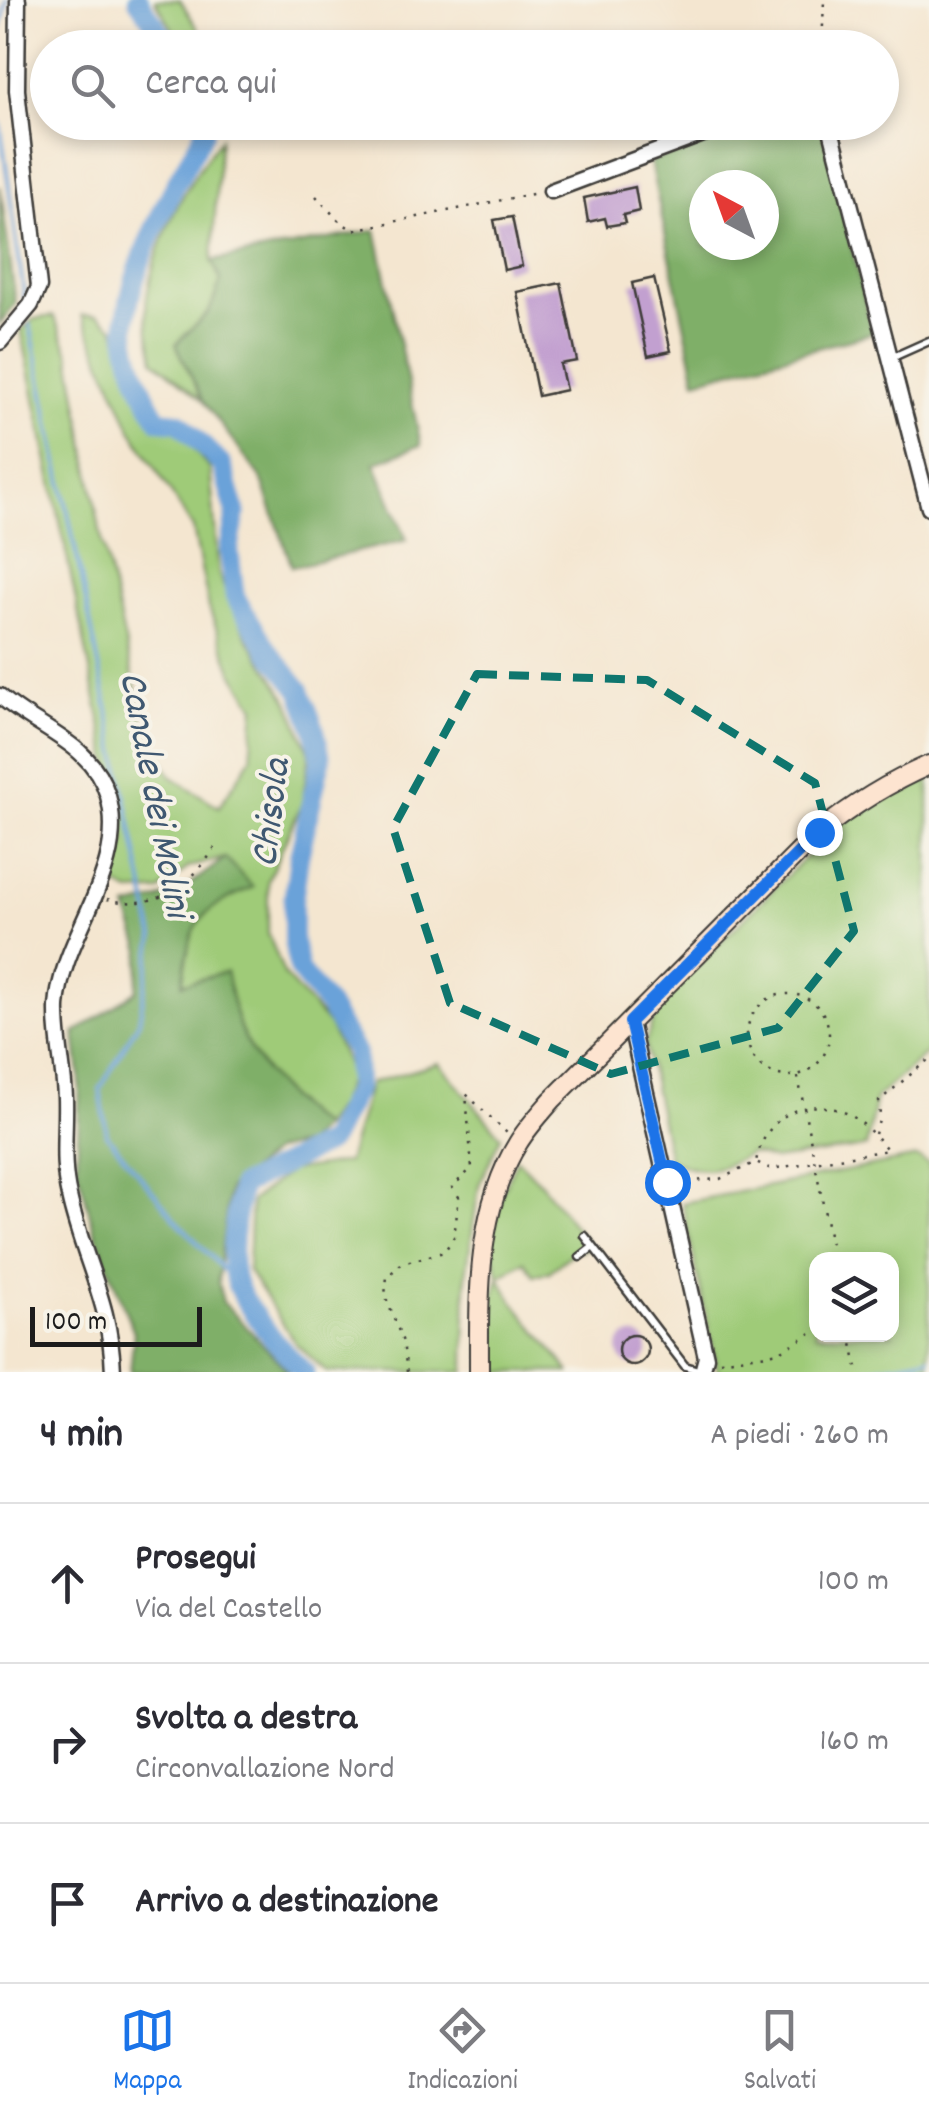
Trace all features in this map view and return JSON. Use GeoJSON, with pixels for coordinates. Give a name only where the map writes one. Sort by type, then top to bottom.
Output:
{"type":"FeatureCollection","features":[{"type":"Feature","properties":{"kind":"street"},"geometry":{"type":"LineString","coordinates":[[0,342],[31,305],[39,287],[17,90],[18,0]]}},
{"type":"Feature","properties":{"kind":"street"},"geometry":{"type":"LineString","coordinates":[[551,191],[688,140]]}},
{"type":"Feature","properties":{"kind":"street"},"geometry":{"type":"LineString","coordinates":[[834,140],[929,508]]}},
{"type":"Feature","properties":{"kind":"street"},"geometry":{"type":"LineString","coordinates":[[0,696],[29,720],[82,752],[100,773],[112,822],[110,848],[96,896],[61,978],[57,1010],[65,1103],[63,1169],[69,1200],[100,1290],[112,1345],[112,1372]]}},
{"type":"Feature","properties":{"kind":"street"},"geometry":{"type":"LineString","coordinates":[[480,1372],[484,1241],[496,1189],[518,1143],[552,1100],[819,832],[854,804],[894,780],[929,766]]}},
{"type":"Feature","properties":{"kind":"street"},"geometry":{"type":"LineString","coordinates":[[630,1022],[706,1357],[700,1369]]}},
{"type":"Feature","properties":{"kind":"lane"},"geometry":{"type":"LineString","coordinates":[[890,358],[929,341]]}},
{"type":"Feature","properties":{"kind":"lane"},"geometry":{"type":"LineString","coordinates":[[585,1236],[684,1366],[700,1369]]}},
{"type":"Feature","properties":{"kind":"lane"},"geometry":{"type":"LineString","coordinates":[[580,1257],[594,1248]]}},
{"type":"Feature","properties":{"kind":"path"},"geometry":{"type":"LineString","coordinates":[[823,30],[824,0]]}},
{"type":"Feature","properties":{"kind":"path"},"geometry":{"type":"LineString","coordinates":[[316,196],[353,230],[551,191]]}},
{"type":"Feature","properties":{"kind":"path"},"geometry":{"type":"LineString","coordinates":[[96,896],[123,903],[155,899],[185,885],[215,847]]}},
{"type":"Feature","properties":{"kind":"path"},"geometry":{"type":"LineString","coordinates":[[781,995],[808,1000],[826,1020],[827,1048],[810,1070],[798,1076],[774,1075],[764,1070],[746,1040],[757,1008],[781,995]]}},
{"type":"Feature","properties":{"kind":"path"},"geometry":{"type":"LineString","coordinates":[[875,1135],[880,1102],[929,1059]]}},
{"type":"Feature","properties":{"kind":"path"},"geometry":{"type":"LineString","coordinates":[[798,1076],[832,1252]]}},
{"type":"Feature","properties":{"kind":"path"},"geometry":{"type":"LineString","coordinates":[[407,1372],[403,1342],[385,1296],[387,1277],[402,1262],[444,1252],[454,1238],[459,1197],[452,1187],[472,1168],[466,1094],[518,1143]]}},
{"type":"Feature","properties":{"kind":"path"},"geometry":{"type":"LineString","coordinates":[[825,1107],[847,1113],[888,1150],[771,1169],[756,1162],[768,1128],[805,1108],[825,1107]]}},
{"type":"Feature","properties":{"kind":"path"},"geometry":{"type":"LineString","coordinates":[[667,1185],[687,1179],[720,1179],[756,1162]]}},
{"type":"Feature","properties":{"kind":"path"},"geometry":{"type":"LineString","coordinates":[[700,1369],[780,1352],[809,1334]]}},
{"type":"Feature","properties":{"kind":"path"},"geometry":{"type":"LineString","coordinates":[[852,1342],[858,1372]]}},
{"type":"Feature","properties":{"kind":"highlighted area"},"geometry":{"type":"Polygon","coordinates":[[[477,674],[647,680],[815,783],[854,931],[778,1028],[611,1074],[450,1003],[393,828],[477,674]]]}},
{"type":"Feature","properties":{"kind":"green space"},"geometry":{"type":"Polygon","coordinates":[[[155,0],[180,0],[199,30],[173,30],[155,0]]]}},
{"type":"Feature","properties":{"kind":"green space"},"geometry":{"type":"Polygon","coordinates":[[[220,140],[212,260],[221,281],[209,312],[176,344],[203,401],[154,360],[146,304],[165,233],[196,174],[220,140]]]}},
{"type":"Feature","properties":{"kind":"green space"},"geometry":{"type":"Polygon","coordinates":[[[708,140],[825,140],[873,333],[696,380],[650,162],[708,140]]]}},
{"type":"Feature","properties":{"kind":"green space"},"geometry":{"type":"Polygon","coordinates":[[[0,186],[16,304],[0,324],[0,186]]]}},
{"type":"Feature","properties":{"kind":"green space"},"geometry":{"type":"Polygon","coordinates":[[[376,230],[421,445],[375,463],[407,540],[292,567],[261,478],[203,401],[176,344],[209,312],[221,281],[212,261],[376,230]]]}},
{"type":"Feature","properties":{"kind":"green space"},"geometry":{"type":"Polygon","coordinates":[[[82,315],[98,315],[114,327],[140,404],[155,424],[179,431],[210,469],[219,575],[247,637],[288,700],[310,753],[302,803],[268,880],[268,933],[285,976],[329,1025],[351,1073],[339,1104],[323,1127],[277,1085],[248,1045],[226,973],[182,985],[191,930],[218,902],[252,887],[225,858],[189,867],[160,891],[130,892],[110,882],[125,842],[21,330],[34,319],[54,316],[70,355],[100,531],[145,729],[172,777],[219,807],[251,758],[255,707],[232,671],[209,608],[193,528],[132,431],[82,315]]]}},
{"type":"Feature","properties":{"kind":"green space"},"geometry":{"type":"Polygon","coordinates":[[[929,778],[929,1051],[876,1098],[866,1147],[774,1160],[751,1153],[711,1169],[692,1168],[669,1159],[645,1043],[660,1002],[838,825],[903,788],[929,778]]]}},
{"type":"Feature","properties":{"kind":"green space"},"geometry":{"type":"Polygon","coordinates":[[[225,858],[253,887],[218,905],[199,922],[189,947],[182,984],[226,972],[239,1026],[256,1059],[288,1097],[323,1127],[305,1144],[275,1151],[229,1188],[218,1281],[223,1302],[289,1372],[130,1372],[134,1333],[94,1230],[77,1166],[80,1076],[75,1033],[136,991],[141,951],[127,908],[179,890],[225,858]]]}},
{"type":"Feature","properties":{"kind":"green space"},"geometry":{"type":"Polygon","coordinates":[[[439,1063],[501,1136],[479,1185],[466,1275],[465,1372],[327,1372],[296,1344],[248,1271],[251,1201],[290,1171],[347,1162],[370,1083],[439,1063]]]}},
{"type":"Feature","properties":{"kind":"green space"},"geometry":{"type":"Polygon","coordinates":[[[917,1157],[929,1164],[929,1372],[718,1372],[682,1203],[917,1157]]]}},
{"type":"Feature","properties":{"kind":"green space"},"geometry":{"type":"Polygon","coordinates":[[[517,1159],[589,1245],[582,1251],[579,1248],[549,1272],[534,1275],[524,1261],[499,1277],[491,1242],[502,1192],[517,1159]]]}},
{"type":"Feature","properties":{"kind":"green space"},"geometry":{"type":"Polygon","coordinates":[[[499,1277],[570,1372],[492,1372],[490,1309],[499,1277]]]}},
{"type":"Feature","properties":{"kind":"building"},"geometry":{"type":"Polygon","coordinates":[[[635,187],[639,211],[623,215],[625,223],[607,226],[605,218],[588,222],[584,198],[635,187]]]}},
{"type":"Feature","properties":{"kind":"building"},"geometry":{"type":"Polygon","coordinates":[[[512,217],[522,266],[504,270],[494,220],[512,217]]]}},
{"type":"Feature","properties":{"kind":"building"},"geometry":{"type":"Polygon","coordinates":[[[654,278],[671,351],[648,356],[632,283],[654,278]]]}},
{"type":"Feature","properties":{"kind":"building"},"geometry":{"type":"Polygon","coordinates":[[[561,283],[577,361],[560,364],[566,390],[538,396],[517,292],[561,283]]]}},
{"type":"Feature","properties":{"kind":"building"},"geometry":{"type":"Polygon","coordinates":[[[633,1335],[644,1339],[648,1350],[644,1361],[633,1365],[622,1361],[618,1350],[622,1339],[633,1335]]]}},
{"type":"Feature","properties":{"kind":"waterway","name":"Canale dei Molini"},"geometry":{"type":"LineString","coordinates":[[0,32],[7,0]]}},
{"type":"Feature","properties":{"kind":"waterway","name":"Chisola"},"geometry":{"type":"LineString","coordinates":[[138,0],[159,30]]}},
{"type":"Feature","properties":{"kind":"waterway","name":"Canale dei Molini"},"geometry":{"type":"LineString","coordinates":[[0,123],[25,301]]}},
{"type":"Feature","properties":{"kind":"waterway","name":"Chisola"},"geometry":{"type":"LineString","coordinates":[[200,140],[165,205],[140,264],[131,292],[127,341],[140,382],[159,420],[179,422],[222,465],[236,513],[229,550],[235,597],[268,650],[300,690],[321,759],[299,857],[293,940],[299,970],[328,1006],[356,1053],[357,1088],[329,1142],[241,1186],[233,1244],[235,1279],[245,1301],[305,1372]]}},
{"type":"Feature","properties":{"kind":"waterway","name":"Canale dei Molini"},"geometry":{"type":"LineString","coordinates":[[30,325],[154,937],[139,1021],[100,1089],[107,1135],[175,1219],[235,1282]]}},
{"type":"Feature","properties":{"kind":"waterway"},"geometry":{"type":"LineString","coordinates":[[853,1372],[929,1358]]}},
{"type":"Feature","properties":{"kind":"route"},"geometry":{"type":"LineString","coordinates":[[667,1182],[630,1022],[819,832]]}}]}
